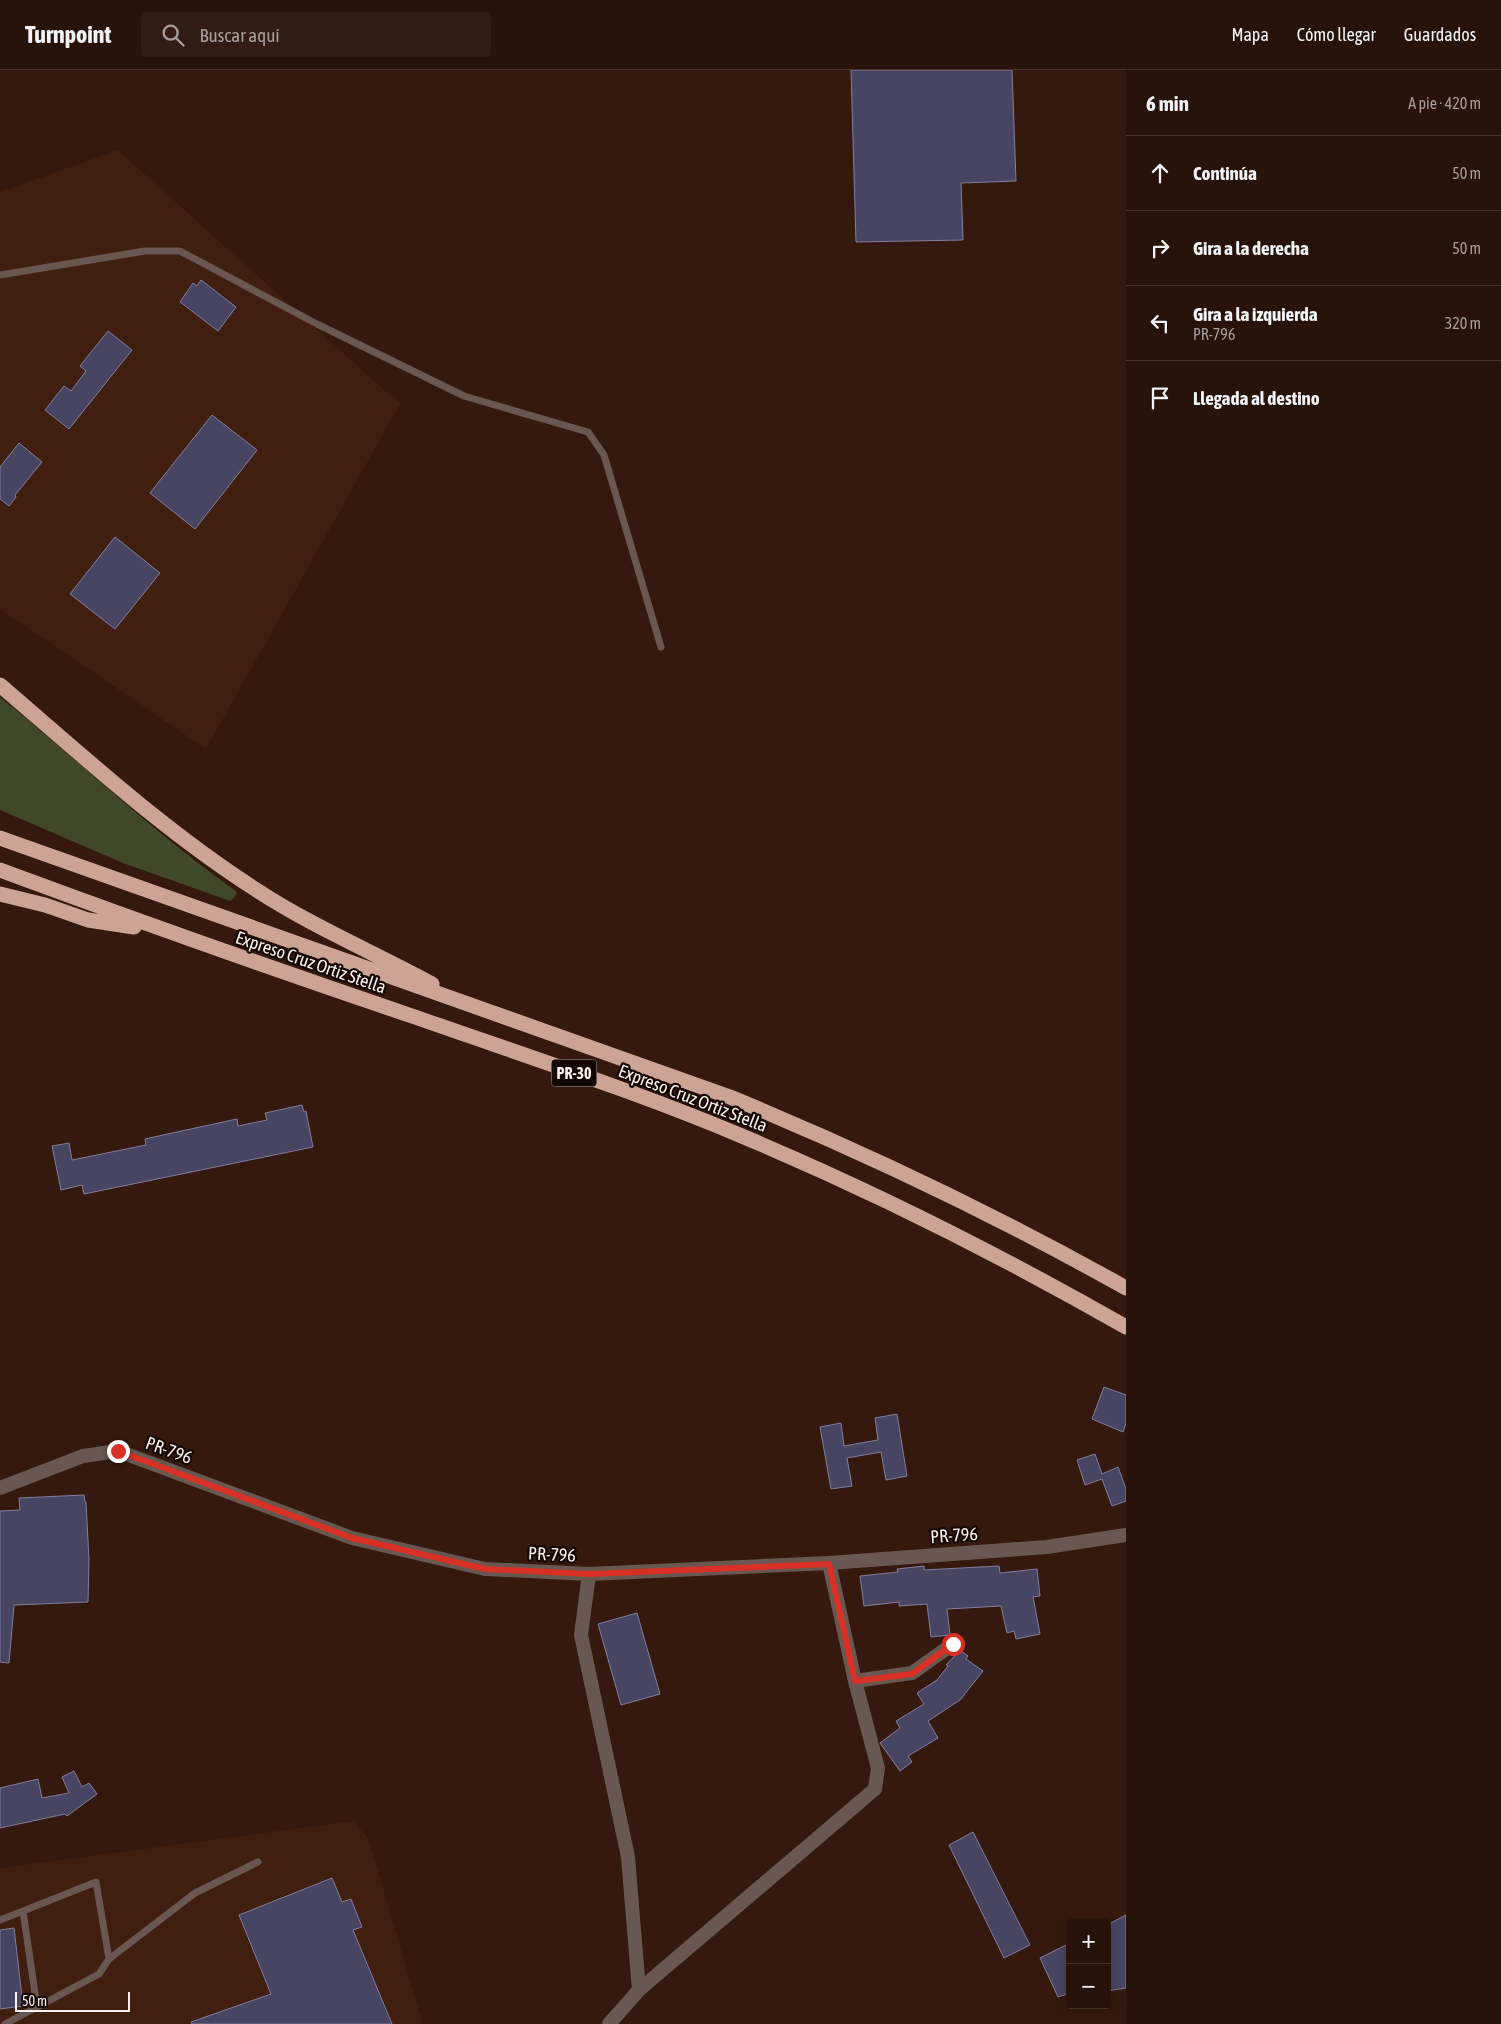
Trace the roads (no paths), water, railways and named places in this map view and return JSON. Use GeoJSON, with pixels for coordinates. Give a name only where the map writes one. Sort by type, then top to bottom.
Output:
{"type":"FeatureCollection","features":[{"type":"Feature","properties":{"kind":"highway"},"geometry":{"type":"LineString","coordinates":[[0,685],[167,828],[254,889],[306,921],[374,952],[480,1009]]}},
{"type":"Feature","properties":{"kind":"highway","name":"Expreso Cruz Ortiz Stella"},"geometry":{"type":"LineString","coordinates":[[2,837],[730,1097],[823,1136],[962,1201],[1052,1247],[1126,1288]]}},
{"type":"Feature","properties":{"kind":"highway","name":"Expreso Cruz Ortiz Stella"},"geometry":{"type":"LineString","coordinates":[[0,870],[167,932],[595,1080],[736,1134],[855,1186],[944,1228],[1038,1277],[1126,1327]]}},
{"type":"Feature","properties":{"kind":"highway"},"geometry":{"type":"LineString","coordinates":[[0,894],[45,905],[88,920],[167,932]]}},
{"type":"Feature","properties":{"kind":"street","name":"PR-796"},"geometry":{"type":"LineString","coordinates":[[0,1488],[83,1456],[118,1451],[352,1538],[485,1569],[589,1574],[829,1564],[1047,1547],[1126,1536]]}},
{"type":"Feature","properties":{"kind":"street"},"geometry":{"type":"LineString","coordinates":[[609,2024],[639,1990],[875,1789],[878,1768],[855,1681],[829,1564]]}},
{"type":"Feature","properties":{"kind":"street"},"geometry":{"type":"LineString","coordinates":[[589,1574],[581,1634],[628,1857],[639,1990]]}},
{"type":"Feature","properties":{"kind":"street"},"geometry":{"type":"LineString","coordinates":[[855,1681],[912,1674],[953,1644]]}},
{"type":"Feature","properties":{"kind":"lane"},"geometry":{"type":"LineString","coordinates":[[0,275],[145,251],[180,252],[317,324],[464,396],[588,432],[604,455],[661,647]]}},
{"type":"Feature","properties":{"kind":"lane"},"geometry":{"type":"LineString","coordinates":[[5,2024],[99,1974],[108,1959],[195,1893],[258,1862]]}},
{"type":"Feature","properties":{"kind":"lane"},"geometry":{"type":"LineString","coordinates":[[0,1920],[96,1882],[108,1959]]}},
{"type":"Feature","properties":{"kind":"lane"},"geometry":{"type":"LineString","coordinates":[[23,1911],[37,2007]]}}]}
